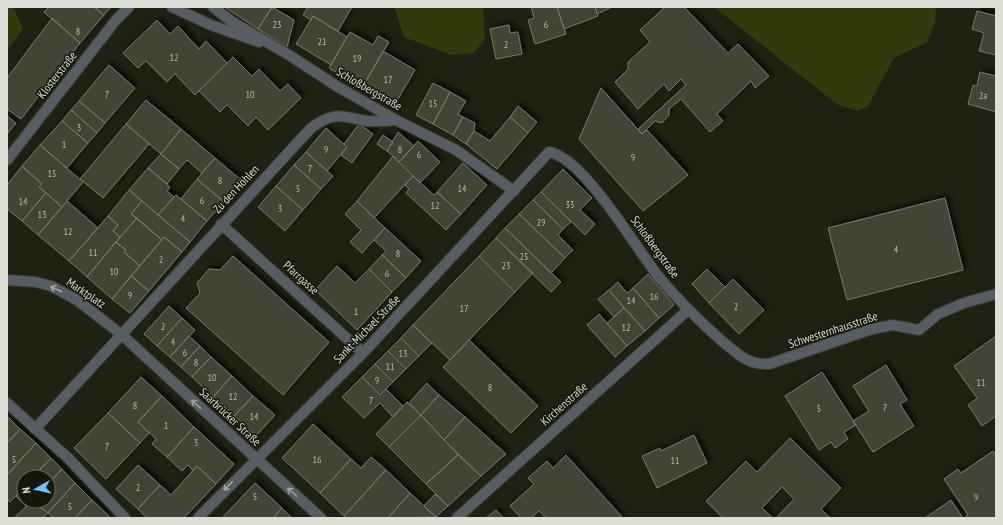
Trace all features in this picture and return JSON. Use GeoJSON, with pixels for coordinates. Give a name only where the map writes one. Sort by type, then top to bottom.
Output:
{"type":"FeatureCollection","features":[{"type":"Feature","properties":{"kind":"street","name":"Klosterstraße"},"geometry":{"type":"LineString","coordinates":[[7,160],[116,20],[129,7]]}},
{"type":"Feature","properties":{"kind":"street"},"geometry":{"type":"LineString","coordinates":[[172,7],[236,35],[273,46]]}},
{"type":"Feature","properties":{"kind":"street","name":"Schloßbergstraße"},"geometry":{"type":"LineString","coordinates":[[213,7],[231,21],[338,87],[396,120],[456,150],[514,191]]}},
{"type":"Feature","properties":{"kind":"street","name":"Zu den Höhlen"},"geometry":{"type":"LineString","coordinates":[[35,428],[122,335],[221,224],[311,128],[320,121],[330,117],[344,116],[368,121],[396,120]]}},
{"type":"Feature","properties":{"kind":"street","name":"Schloßbergstraße"},"geometry":{"type":"LineString","coordinates":[[549,152],[557,153],[567,160],[612,209],[627,234],[654,270],[688,310]]}},
{"type":"Feature","properties":{"kind":"street","name":"Sankt-Michael-Straße"},"geometry":{"type":"LineString","coordinates":[[198,518],[256,458],[363,353],[549,152]]}},
{"type":"Feature","properties":{"kind":"street","name":"Pfarrgasse"},"geometry":{"type":"LineString","coordinates":[[221,224],[363,353]]}},
{"type":"Feature","properties":{"kind":"street","name":"Marktplatz"},"geometry":{"type":"LineString","coordinates":[[7,280],[36,282],[65,292],[122,335]]}},
{"type":"Feature","properties":{"kind":"street","name":"Schwesternhausstraße"},"geometry":{"type":"LineString","coordinates":[[688,310],[717,337],[742,357],[756,365],[769,364],[872,329],[893,325],[919,330],[938,314],[964,303],[996,294]]}},
{"type":"Feature","properties":{"kind":"street","name":"Kirchenstraße"},"geometry":{"type":"LineString","coordinates":[[458,518],[688,310]]}},
{"type":"Feature","properties":{"kind":"street","name":"Saarbrücker Straße"},"geometry":{"type":"LineString","coordinates":[[122,335],[321,518]]}},
{"type":"Feature","properties":{"kind":"street"},"geometry":{"type":"LineString","coordinates":[[7,403],[68,458],[125,518]]}},
{"type":"Feature","properties":{"kind":"green space"},"geometry":{"type":"Polygon","coordinates":[[[7,7],[13,7],[23,29],[7,50],[7,7]]]}},
{"type":"Feature","properties":{"kind":"green space"},"geometry":{"type":"Polygon","coordinates":[[[394,7],[483,7],[485,39],[474,53],[451,55],[404,37],[394,7]]]}},
{"type":"Feature","properties":{"kind":"green space"},"geometry":{"type":"Polygon","coordinates":[[[714,7],[936,7],[935,23],[927,42],[894,58],[868,106],[858,111],[838,105],[714,7]]]}},
{"type":"Feature","properties":{"kind":"building"},"geometry":{"type":"Polygon","coordinates":[[[49,7],[94,7],[104,15],[80,43],[44,12],[49,7]]]}},
{"type":"Feature","properties":{"kind":"building"},"geometry":{"type":"Polygon","coordinates":[[[94,7],[111,7],[104,15],[94,7]]]}},
{"type":"Feature","properties":{"kind":"building"},"geometry":{"type":"Polygon","coordinates":[[[272,7],[258,29],[226,8],[272,7]]]}},
{"type":"Feature","properties":{"kind":"building"},"geometry":{"type":"Polygon","coordinates":[[[272,7],[294,20],[287,47],[258,29],[272,7]]]}},
{"type":"Feature","properties":{"kind":"building"},"geometry":{"type":"Polygon","coordinates":[[[308,7],[352,7],[338,31],[313,16],[311,20],[303,15],[308,7]]]}},
{"type":"Feature","properties":{"kind":"building"},"geometry":{"type":"Polygon","coordinates":[[[531,7],[557,7],[566,34],[535,44],[528,20],[534,18],[531,7]]]}},
{"type":"Feature","properties":{"kind":"building"},"geometry":{"type":"Polygon","coordinates":[[[557,7],[595,7],[598,16],[564,29],[557,7]]]}},
{"type":"Feature","properties":{"kind":"building"},"geometry":{"type":"Polygon","coordinates":[[[595,7],[612,7],[597,14],[595,7]]]}},
{"type":"Feature","properties":{"kind":"building"},"geometry":{"type":"Polygon","coordinates":[[[665,7],[684,7],[728,53],[738,44],[769,76],[755,88],[751,81],[717,114],[723,121],[710,132],[681,99],[669,109],[669,115],[662,123],[655,121],[642,134],[638,129],[686,85],[681,79],[669,91],[664,84],[638,109],[615,82],[628,69],[628,62],[650,42],[640,30],[665,7]]]}},
{"type":"Feature","properties":{"kind":"building"},"geometry":{"type":"Polygon","coordinates":[[[977,11],[996,16],[996,55],[979,51],[984,33],[972,29],[977,11]]]}},
{"type":"Feature","properties":{"kind":"building"},"geometry":{"type":"Polygon","coordinates":[[[313,16],[347,37],[331,65],[296,44],[313,16]]]}},
{"type":"Feature","properties":{"kind":"building"},"geometry":{"type":"Polygon","coordinates":[[[52,18],[80,43],[21,119],[7,109],[7,78],[52,18]]]}},
{"type":"Feature","properties":{"kind":"building"},"geometry":{"type":"Polygon","coordinates":[[[157,20],[170,34],[178,26],[199,49],[206,41],[227,63],[195,95],[175,74],[167,82],[146,61],[138,68],[123,53],[157,20]]]}},
{"type":"Feature","properties":{"kind":"building"},"geometry":{"type":"Polygon","coordinates":[[[509,25],[510,33],[518,32],[522,54],[496,59],[490,29],[509,25]]]}},
{"type":"Feature","properties":{"kind":"building"},"geometry":{"type":"Polygon","coordinates":[[[350,32],[373,45],[378,36],[389,42],[362,88],[329,68],[350,32]]]}},
{"type":"Feature","properties":{"kind":"building"},"geometry":{"type":"Polygon","coordinates":[[[383,51],[415,70],[394,106],[362,88],[383,51]]]}},
{"type":"Feature","properties":{"kind":"building"},"geometry":{"type":"Polygon","coordinates":[[[233,57],[252,76],[259,69],[280,91],[288,84],[301,98],[268,130],[256,117],[248,126],[227,105],[220,112],[199,91],[233,57]]]}},
{"type":"Feature","properties":{"kind":"building"},"geometry":{"type":"Polygon","coordinates":[[[109,65],[135,88],[105,123],[79,101],[109,65]]]}},
{"type":"Feature","properties":{"kind":"building"},"geometry":{"type":"Polygon","coordinates":[[[980,72],[996,76],[996,112],[968,104],[973,85],[977,86],[980,72]]]}},
{"type":"Feature","properties":{"kind":"building"},"geometry":{"type":"Polygon","coordinates":[[[433,83],[450,92],[433,124],[416,115],[433,83]]]}},
{"type":"Feature","properties":{"kind":"building"},"geometry":{"type":"Polygon","coordinates":[[[601,88],[642,134],[647,130],[688,175],[643,211],[579,139],[601,88]]]}},
{"type":"Feature","properties":{"kind":"building"},"geometry":{"type":"Polygon","coordinates":[[[450,92],[466,101],[458,114],[463,117],[453,135],[433,124],[450,92]]]}},
{"type":"Feature","properties":{"kind":"building"},"geometry":{"type":"Polygon","coordinates":[[[146,100],[181,129],[161,154],[126,124],[146,100]]]}},
{"type":"Feature","properties":{"kind":"building"},"geometry":{"type":"Polygon","coordinates":[[[79,101],[105,123],[97,133],[71,110],[79,101]]]}},
{"type":"Feature","properties":{"kind":"building"},"geometry":{"type":"Polygon","coordinates":[[[518,106],[537,122],[528,133],[510,117],[518,106]]]}},
{"type":"Feature","properties":{"kind":"building"},"geometry":{"type":"Polygon","coordinates":[[[71,110],[97,133],[88,143],[62,121],[71,110]]]}},
{"type":"Feature","properties":{"kind":"building"},"geometry":{"type":"Polygon","coordinates":[[[7,116],[16,123],[7,134],[7,116]]]}},
{"type":"Feature","properties":{"kind":"building"},"geometry":{"type":"Polygon","coordinates":[[[463,117],[475,123],[474,131],[466,144],[453,135],[463,117]]]}},
{"type":"Feature","properties":{"kind":"building"},"geometry":{"type":"Polygon","coordinates":[[[510,117],[528,133],[497,169],[466,144],[474,131],[490,141],[510,117]]]}},
{"type":"Feature","properties":{"kind":"building"},"geometry":{"type":"Polygon","coordinates":[[[62,121],[88,143],[67,168],[40,145],[62,121]]]}},
{"type":"Feature","properties":{"kind":"building"},"geometry":{"type":"Polygon","coordinates":[[[126,124],[149,144],[103,198],[80,179],[126,124]]]}},
{"type":"Feature","properties":{"kind":"building"},"geometry":{"type":"Polygon","coordinates":[[[359,124],[373,134],[352,163],[341,155],[347,147],[344,144],[359,124]]]}},
{"type":"Feature","properties":{"kind":"building"},"geometry":{"type":"Polygon","coordinates":[[[326,128],[347,147],[327,171],[306,152],[326,128]]]}},
{"type":"Feature","properties":{"kind":"building"},"geometry":{"type":"Polygon","coordinates":[[[181,129],[215,158],[202,173],[187,160],[179,169],[161,154],[181,129]]]}},
{"type":"Feature","properties":{"kind":"building"},"geometry":{"type":"Polygon","coordinates":[[[398,132],[414,146],[399,162],[387,151],[398,132]]]}},
{"type":"Feature","properties":{"kind":"building"},"geometry":{"type":"Polygon","coordinates":[[[383,135],[393,142],[387,151],[377,144],[383,135]]]}},
{"type":"Feature","properties":{"kind":"building"},"geometry":{"type":"Polygon","coordinates":[[[418,141],[440,162],[420,183],[399,162],[418,141]]]}},
{"type":"Feature","properties":{"kind":"building"},"geometry":{"type":"Polygon","coordinates":[[[40,145],[83,182],[62,207],[39,187],[42,184],[22,166],[40,145]]]}},
{"type":"Feature","properties":{"kind":"building"},"geometry":{"type":"Polygon","coordinates":[[[306,152],[333,176],[321,189],[294,165],[306,152]]]}},
{"type":"Feature","properties":{"kind":"building"},"geometry":{"type":"Polygon","coordinates":[[[161,154],[179,169],[167,184],[148,168],[161,154]]]}},
{"type":"Feature","properties":{"kind":"building"},"geometry":{"type":"Polygon","coordinates":[[[393,156],[413,176],[374,218],[357,201],[393,156]]]}},
{"type":"Feature","properties":{"kind":"building"},"geometry":{"type":"Polygon","coordinates":[[[215,158],[242,181],[224,202],[197,179],[215,158]]]}},
{"type":"Feature","properties":{"kind":"building"},"geometry":{"type":"Polygon","coordinates":[[[463,163],[487,185],[461,214],[437,192],[463,163]]]}},
{"type":"Feature","properties":{"kind":"building"},"geometry":{"type":"Polygon","coordinates":[[[294,165],[321,189],[303,210],[276,186],[294,165]]]}},
{"type":"Feature","properties":{"kind":"building"},"geometry":{"type":"Polygon","coordinates":[[[22,166],[42,184],[39,187],[46,193],[22,221],[7,209],[7,185],[22,166]]]}},
{"type":"Feature","properties":{"kind":"building"},"geometry":{"type":"Polygon","coordinates":[[[148,168],[170,187],[167,191],[174,197],[158,215],[129,190],[148,168]]]}},
{"type":"Feature","properties":{"kind":"building"},"geometry":{"type":"Polygon","coordinates":[[[563,169],[592,198],[580,210],[595,224],[585,235],[541,192],[563,169]]]}},
{"type":"Feature","properties":{"kind":"building"},"geometry":{"type":"Polygon","coordinates":[[[413,176],[434,195],[437,192],[461,214],[446,230],[406,193],[409,189],[405,185],[413,176]]]}},
{"type":"Feature","properties":{"kind":"building"},"geometry":{"type":"Polygon","coordinates":[[[197,179],[224,202],[207,221],[181,199],[197,179]]]}},
{"type":"Feature","properties":{"kind":"building"},"geometry":{"type":"Polygon","coordinates":[[[276,186],[303,210],[285,231],[258,207],[276,186]]]}},
{"type":"Feature","properties":{"kind":"building"},"geometry":{"type":"Polygon","coordinates":[[[129,190],[142,201],[131,214],[137,218],[120,237],[113,231],[118,225],[108,216],[129,190]]]}},
{"type":"Feature","properties":{"kind":"building"},"geometry":{"type":"Polygon","coordinates":[[[541,192],[571,222],[563,229],[533,200],[541,192]]]}},
{"type":"Feature","properties":{"kind":"building"},"geometry":{"type":"Polygon","coordinates":[[[46,193],[62,207],[38,235],[22,221],[46,193]]]}},
{"type":"Feature","properties":{"kind":"building"},"geometry":{"type":"Polygon","coordinates":[[[176,195],[207,221],[190,242],[158,215],[176,195]]]}},
{"type":"Feature","properties":{"kind":"building"},"geometry":{"type":"Polygon","coordinates":[[[945,198],[963,270],[847,300],[828,228],[945,198]]]}},
{"type":"Feature","properties":{"kind":"building"},"geometry":{"type":"Polygon","coordinates":[[[533,200],[563,229],[558,235],[573,250],[565,258],[519,214],[533,200]]]}},
{"type":"Feature","properties":{"kind":"building"},"geometry":{"type":"Polygon","coordinates":[[[67,201],[98,228],[69,261],[38,235],[67,201]]]}},
{"type":"Feature","properties":{"kind":"building"},"geometry":{"type":"Polygon","coordinates":[[[142,201],[190,242],[182,252],[164,237],[162,240],[131,214],[142,201]]]}},
{"type":"Feature","properties":{"kind":"building"},"geometry":{"type":"Polygon","coordinates":[[[357,201],[385,228],[362,253],[350,242],[361,230],[345,214],[357,201]]]}},
{"type":"Feature","properties":{"kind":"building"},"geometry":{"type":"Polygon","coordinates":[[[519,214],[565,258],[551,273],[505,228],[519,214]]]}},
{"type":"Feature","properties":{"kind":"building"},"geometry":{"type":"Polygon","coordinates":[[[108,216],[118,225],[113,231],[120,237],[87,277],[69,261],[108,216]]]}},
{"type":"Feature","properties":{"kind":"building"},"geometry":{"type":"Polygon","coordinates":[[[137,218],[162,240],[140,266],[124,252],[126,250],[116,242],[137,218]]]}},
{"type":"Feature","properties":{"kind":"building"},"geometry":{"type":"Polygon","coordinates":[[[385,228],[421,261],[406,278],[382,255],[386,251],[374,240],[385,228]]]}},
{"type":"Feature","properties":{"kind":"building"},"geometry":{"type":"Polygon","coordinates":[[[505,228],[561,282],[551,292],[496,238],[505,228]]]}},
{"type":"Feature","properties":{"kind":"building"},"geometry":{"type":"Polygon","coordinates":[[[164,237],[182,252],[149,291],[131,276],[164,237]]]}},
{"type":"Feature","properties":{"kind":"building"},"geometry":{"type":"Polygon","coordinates":[[[496,238],[533,273],[515,292],[479,256],[496,238]]]}},
{"type":"Feature","properties":{"kind":"building"},"geometry":{"type":"Polygon","coordinates":[[[116,242],[126,250],[124,252],[140,266],[112,299],[87,277],[116,242]]]}},
{"type":"Feature","properties":{"kind":"building"},"geometry":{"type":"Polygon","coordinates":[[[382,255],[406,278],[392,292],[369,269],[382,255]]]}},
{"type":"Feature","properties":{"kind":"building"},"geometry":{"type":"Polygon","coordinates":[[[233,256],[329,342],[283,395],[186,308],[200,293],[197,283],[209,269],[220,270],[233,256]]]}},
{"type":"Feature","properties":{"kind":"building"},"geometry":{"type":"Polygon","coordinates":[[[479,256],[515,292],[450,360],[413,325],[479,256]]]}},
{"type":"Feature","properties":{"kind":"building"},"geometry":{"type":"Polygon","coordinates":[[[337,266],[355,283],[369,269],[392,292],[357,330],[315,290],[337,266]]]}},
{"type":"Feature","properties":{"kind":"building"},"geometry":{"type":"Polygon","coordinates":[[[707,269],[725,287],[709,303],[692,284],[707,269]]]}},
{"type":"Feature","properties":{"kind":"building"},"geometry":{"type":"Polygon","coordinates":[[[648,274],[674,305],[659,318],[633,288],[648,274]]]}},
{"type":"Feature","properties":{"kind":"building"},"geometry":{"type":"Polygon","coordinates":[[[131,276],[149,291],[130,313],[112,299],[131,276]]]}},
{"type":"Feature","properties":{"kind":"building"},"geometry":{"type":"Polygon","coordinates":[[[733,279],[764,310],[739,334],[709,303],[733,279]]]}},
{"type":"Feature","properties":{"kind":"building"},"geometry":{"type":"Polygon","coordinates":[[[618,282],[627,293],[633,288],[659,318],[645,331],[609,290],[618,282]]]}},
{"type":"Feature","properties":{"kind":"building"},"geometry":{"type":"Polygon","coordinates":[[[609,290],[624,308],[614,317],[598,299],[609,290]]]}},
{"type":"Feature","properties":{"kind":"building"},"geometry":{"type":"Polygon","coordinates":[[[169,306],[182,318],[157,346],[144,334],[169,306]]]}},
{"type":"Feature","properties":{"kind":"building"},"geometry":{"type":"Polygon","coordinates":[[[624,308],[645,331],[627,346],[607,323],[624,308]]]}},
{"type":"Feature","properties":{"kind":"building"},"geometry":{"type":"Polygon","coordinates":[[[599,314],[627,346],[615,357],[587,325],[599,314]]]}},
{"type":"Feature","properties":{"kind":"building"},"geometry":{"type":"Polygon","coordinates":[[[182,318],[195,330],[170,357],[157,346],[182,318]]]}},
{"type":"Feature","properties":{"kind":"building"},"geometry":{"type":"Polygon","coordinates":[[[413,325],[432,343],[419,356],[401,338],[413,325]]]}},
{"type":"Feature","properties":{"kind":"building"},"geometry":{"type":"Polygon","coordinates":[[[189,336],[200,346],[181,367],[170,357],[189,336]]]}},
{"type":"Feature","properties":{"kind":"building"},"geometry":{"type":"Polygon","coordinates":[[[996,336],[996,416],[982,426],[968,405],[977,398],[954,366],[996,336]]]}},
{"type":"Feature","properties":{"kind":"building"},"geometry":{"type":"Polygon","coordinates":[[[401,338],[419,356],[406,369],[388,351],[401,338]]]}},
{"type":"Feature","properties":{"kind":"building"},"geometry":{"type":"Polygon","coordinates":[[[469,340],[538,406],[511,433],[443,367],[469,340]]]}},
{"type":"Feature","properties":{"kind":"building"},"geometry":{"type":"Polygon","coordinates":[[[200,346],[211,357],[192,377],[181,367],[200,346]]]}},
{"type":"Feature","properties":{"kind":"building"},"geometry":{"type":"Polygon","coordinates":[[[388,351],[406,369],[393,382],[375,364],[388,351]]]}},
{"type":"Feature","properties":{"kind":"building"},"geometry":{"type":"Polygon","coordinates":[[[211,357],[232,376],[213,397],[192,377],[211,357]]]}},
{"type":"Feature","properties":{"kind":"building"},"geometry":{"type":"Polygon","coordinates":[[[375,364],[393,382],[380,395],[362,377],[375,364]]]}},
{"type":"Feature","properties":{"kind":"building"},"geometry":{"type":"Polygon","coordinates":[[[886,365],[907,400],[900,404],[914,426],[873,452],[853,421],[869,411],[853,386],[886,365]]]}},
{"type":"Feature","properties":{"kind":"building"},"geometry":{"type":"Polygon","coordinates":[[[822,372],[856,425],[844,432],[848,439],[835,448],[831,442],[819,450],[785,396],[822,372]]]}},
{"type":"Feature","properties":{"kind":"building"},"geometry":{"type":"Polygon","coordinates":[[[232,376],[253,396],[234,416],[213,397],[232,376]]]}},
{"type":"Feature","properties":{"kind":"building"},"geometry":{"type":"Polygon","coordinates":[[[141,377],[162,396],[138,422],[149,433],[140,443],[108,413],[141,377]]]}},
{"type":"Feature","properties":{"kind":"building"},"geometry":{"type":"Polygon","coordinates":[[[362,377],[380,395],[386,389],[403,406],[393,417],[380,403],[364,418],[342,397],[362,377]]]}},
{"type":"Feature","properties":{"kind":"building"},"geometry":{"type":"Polygon","coordinates":[[[427,383],[439,395],[421,415],[409,403],[427,383]]]}},
{"type":"Feature","properties":{"kind":"building"},"geometry":{"type":"Polygon","coordinates":[[[439,395],[465,417],[444,440],[421,415],[439,395]]]}},
{"type":"Feature","properties":{"kind":"building"},"geometry":{"type":"Polygon","coordinates":[[[162,396],[194,427],[167,457],[152,444],[156,439],[138,422],[162,396]]]}},
{"type":"Feature","properties":{"kind":"building"},"geometry":{"type":"Polygon","coordinates":[[[253,396],[275,415],[256,436],[234,416],[253,396]]]}},
{"type":"Feature","properties":{"kind":"building"},"geometry":{"type":"Polygon","coordinates":[[[407,402],[421,415],[389,447],[376,434],[407,402]]]}},
{"type":"Feature","properties":{"kind":"building"},"geometry":{"type":"Polygon","coordinates":[[[108,413],[140,443],[106,479],[74,448],[108,413]]]}},
{"type":"Feature","properties":{"kind":"building"},"geometry":{"type":"Polygon","coordinates":[[[421,415],[458,455],[426,484],[389,447],[421,415]]]}},
{"type":"Feature","properties":{"kind":"building"},"geometry":{"type":"Polygon","coordinates":[[[7,416],[20,429],[7,443],[7,416]]]}},
{"type":"Feature","properties":{"kind":"building"},"geometry":{"type":"Polygon","coordinates":[[[465,417],[506,454],[481,476],[444,440],[465,417]]]}},
{"type":"Feature","properties":{"kind":"building"},"geometry":{"type":"Polygon","coordinates":[[[313,424],[351,459],[320,493],[282,458],[313,424]]]}},
{"type":"Feature","properties":{"kind":"building"},"geometry":{"type":"Polygon","coordinates":[[[194,427],[234,464],[216,484],[197,466],[193,471],[188,465],[182,471],[167,457],[194,427]]]}},
{"type":"Feature","properties":{"kind":"building"},"geometry":{"type":"Polygon","coordinates":[[[20,429],[36,443],[7,475],[7,443],[20,429]]]}},
{"type":"Feature","properties":{"kind":"building"},"geometry":{"type":"Polygon","coordinates":[[[694,435],[707,463],[657,488],[642,456],[660,448],[661,451],[694,435]]]}},
{"type":"Feature","properties":{"kind":"building"},"geometry":{"type":"Polygon","coordinates":[[[790,438],[841,488],[821,509],[830,518],[776,518],[794,499],[782,487],[762,508],[773,518],[723,518],[706,501],[746,461],[757,472],[790,438]]]}},
{"type":"Feature","properties":{"kind":"building"},"geometry":{"type":"Polygon","coordinates":[[[36,443],[51,458],[41,469],[16,469],[16,496],[10,502],[7,499],[7,475],[36,443]]]}},
{"type":"Feature","properties":{"kind":"building"},"geometry":{"type":"Polygon","coordinates":[[[993,451],[996,455],[996,518],[964,518],[968,515],[944,479],[958,469],[961,473],[993,451]]]}},
{"type":"Feature","properties":{"kind":"building"},"geometry":{"type":"Polygon","coordinates":[[[458,455],[481,476],[448,506],[426,484],[458,455]]]}},
{"type":"Feature","properties":{"kind":"building"},"geometry":{"type":"Polygon","coordinates":[[[566,455],[623,518],[546,518],[539,511],[531,518],[521,518],[510,506],[534,484],[528,478],[547,461],[553,468],[566,455]]]}},
{"type":"Feature","properties":{"kind":"building"},"geometry":{"type":"Polygon","coordinates":[[[371,457],[386,470],[344,516],[320,493],[351,459],[361,468],[371,457]]]}},
{"type":"Feature","properties":{"kind":"building"},"geometry":{"type":"Polygon","coordinates":[[[51,458],[62,469],[56,475],[56,469],[41,469],[51,458]]]}},
{"type":"Feature","properties":{"kind":"building"},"geometry":{"type":"Polygon","coordinates":[[[138,465],[160,485],[138,509],[116,489],[138,465]]]}},
{"type":"Feature","properties":{"kind":"building"},"geometry":{"type":"Polygon","coordinates":[[[197,466],[216,484],[184,518],[147,518],[138,509],[160,485],[171,495],[197,466]]]}},
{"type":"Feature","properties":{"kind":"building"},"geometry":{"type":"Polygon","coordinates":[[[62,469],[75,483],[56,504],[56,475],[62,469]]]}},
{"type":"Feature","properties":{"kind":"building"},"geometry":{"type":"Polygon","coordinates":[[[386,470],[410,493],[388,518],[346,518],[344,516],[386,470]]]}},
{"type":"Feature","properties":{"kind":"building"},"geometry":{"type":"Polygon","coordinates":[[[75,483],[92,500],[75,518],[53,518],[48,513],[52,509],[56,509],[56,504],[75,483]]]}},
{"type":"Feature","properties":{"kind":"building"},"geometry":{"type":"Polygon","coordinates":[[[255,483],[282,508],[273,518],[222,518],[255,483]]]}},
{"type":"Feature","properties":{"kind":"building"},"geometry":{"type":"Polygon","coordinates":[[[410,493],[424,506],[436,517],[388,518],[410,493]]]}},
{"type":"Feature","properties":{"kind":"building"},"geometry":{"type":"Polygon","coordinates":[[[435,494],[448,506],[436,517],[424,506],[435,494]]]}},
{"type":"Feature","properties":{"kind":"building"},"geometry":{"type":"Polygon","coordinates":[[[92,500],[109,516],[107,518],[75,518],[92,500]]]}},
{"type":"Feature","properties":{"kind":"building"},"geometry":{"type":"Polygon","coordinates":[[[951,500],[963,518],[925,518],[951,500]]]}},
{"type":"Feature","properties":{"kind":"building"},"geometry":{"type":"Polygon","coordinates":[[[282,508],[292,518],[273,518],[282,508]]]}},
{"type":"Feature","properties":{"kind":"building"},"geometry":{"type":"Polygon","coordinates":[[[24,509],[43,509],[48,513],[43,518],[14,518],[24,509]]]}},
{"type":"Feature","properties":{"kind":"building"},"geometry":{"type":"Polygon","coordinates":[[[43,509],[52,509],[48,513],[43,509]]]}},
{"type":"Feature","properties":{"kind":"building"},"geometry":{"type":"Polygon","coordinates":[[[496,510],[504,518],[486,518],[496,510]]]}}]}
